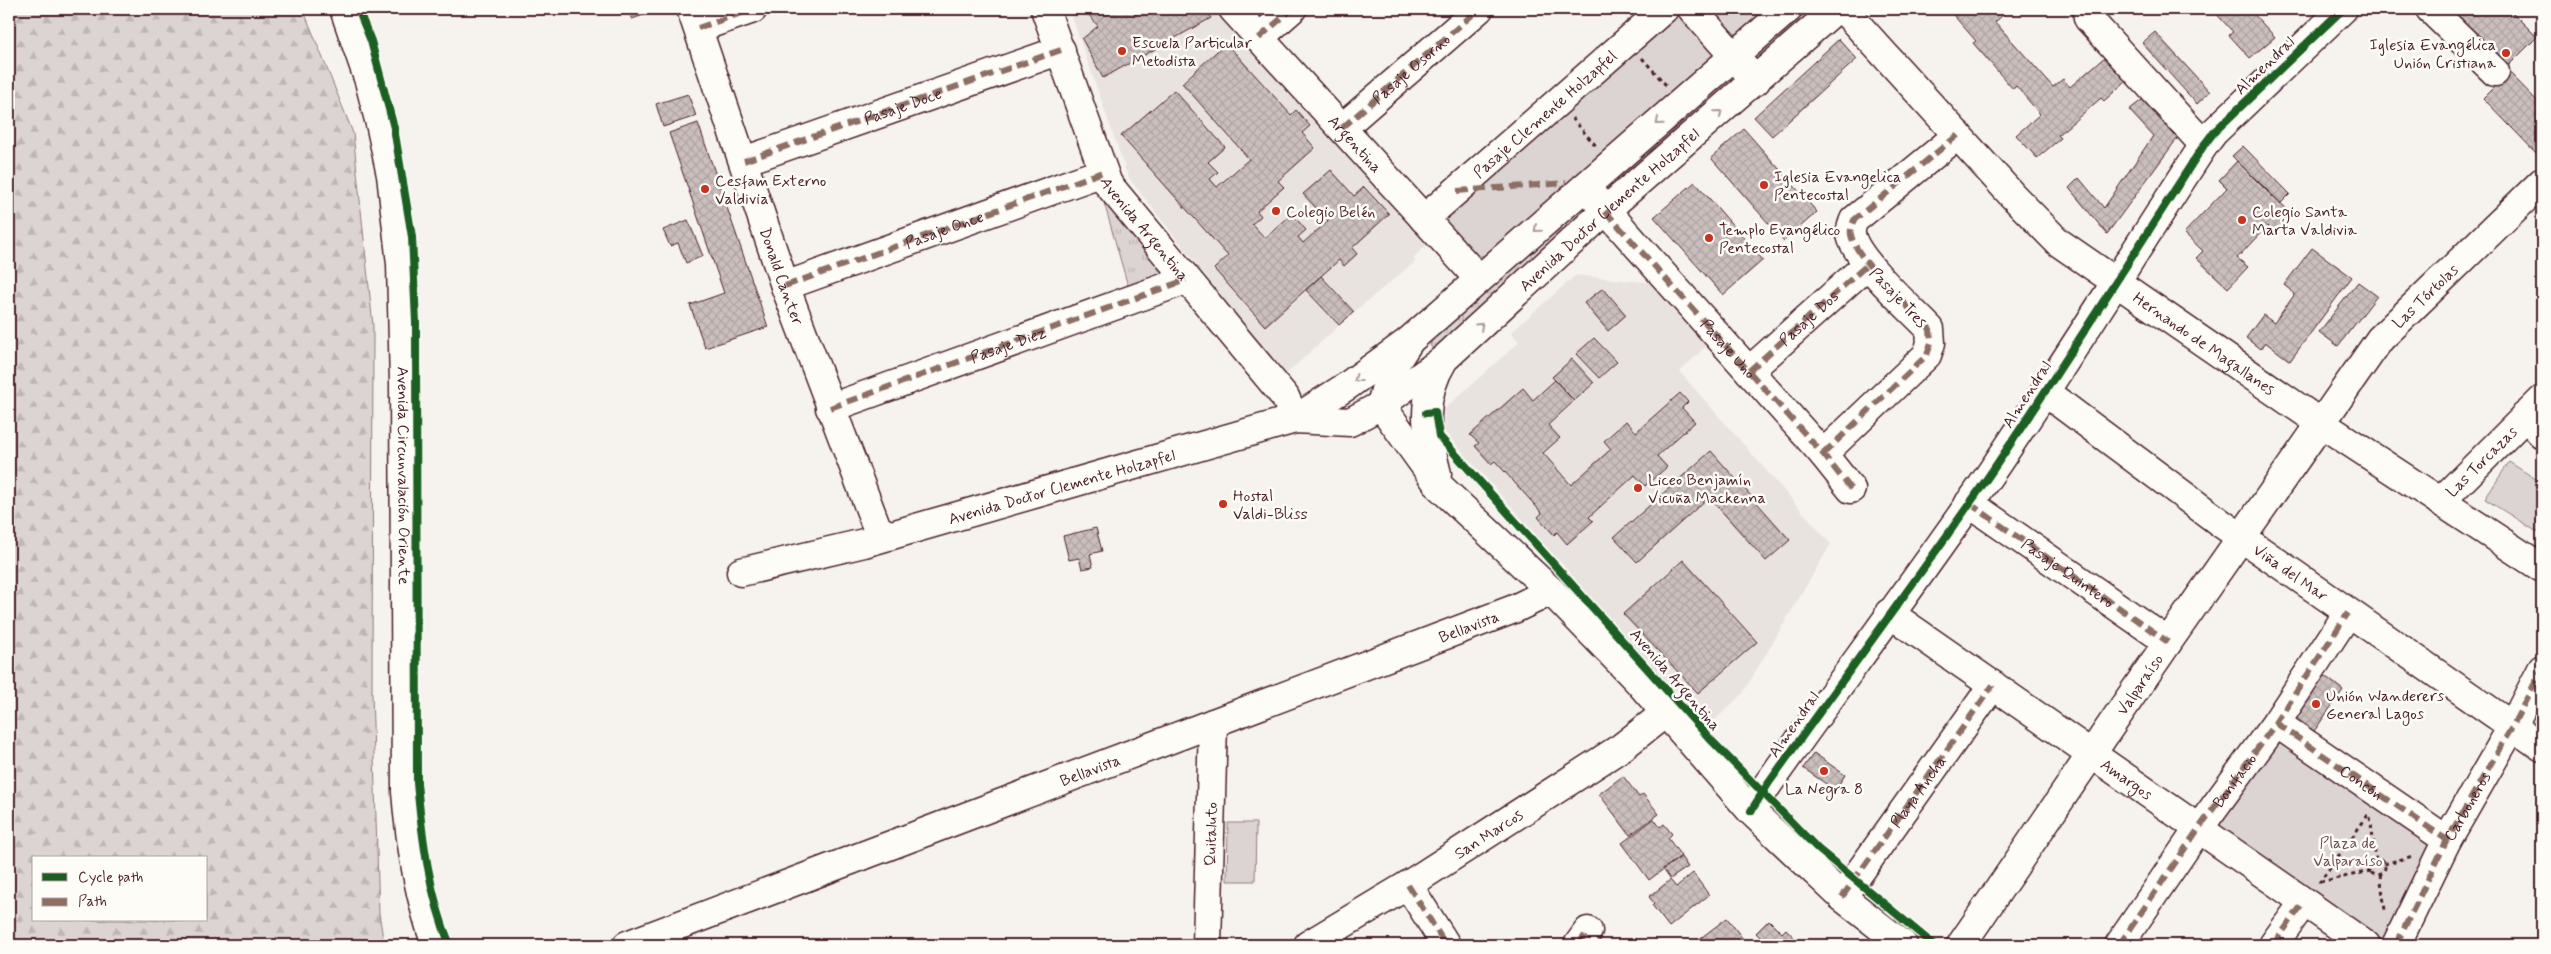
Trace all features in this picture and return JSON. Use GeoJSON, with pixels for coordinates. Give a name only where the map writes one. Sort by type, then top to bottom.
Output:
{"type":"FeatureCollection","features":[{"type":"Feature","properties":{"kind":"street","name":"Avenida Circunvalación Oriente"},"geometry":{"type":"LineString","coordinates":[[344,9],[369,81],[381,128],[391,175],[398,231],[403,304],[406,792],[409,824],[419,881],[428,924],[436,945]]}},
{"type":"Feature","properties":{"kind":"street"},"geometry":{"type":"LineString","coordinates":[[694,18],[753,9]]}},
{"type":"Feature","properties":{"kind":"street","name":"Avenida Argentina"},"geometry":{"type":"LineString","coordinates":[[1045,9],[1108,184],[1285,397],[1295,419]]}},
{"type":"Feature","properties":{"kind":"street","name":"Argentina"},"geometry":{"type":"LineString","coordinates":[[1233,9],[1479,279]]}},
{"type":"Feature","properties":{"kind":"street"},"geometry":{"type":"LineString","coordinates":[[1259,38],[1292,9]]}},
{"type":"Feature","properties":{"kind":"street","name":"Pasaje Osorno"},"geometry":{"type":"LineString","coordinates":[[1342,128],[1479,9]]}},
{"type":"Feature","properties":{"kind":"street","name":"Pasaje Clemente Holzapfel"},"geometry":{"type":"LineString","coordinates":[[1424,219],[1664,9]]}},
{"type":"Feature","properties":{"kind":"street"},"geometry":{"type":"LineString","coordinates":[[1692,9],[1756,81]]}},
{"type":"Feature","properties":{"kind":"street","name":"Avenida Doctor Clemente Holzapfel"},"geometry":{"type":"LineString","coordinates":[[1381,404],[1390,371],[1410,340],[1788,9]]}},
{"type":"Feature","properties":{"kind":"street","name":"Avenida Doctor Clemente Holzapfel"},"geometry":{"type":"LineString","coordinates":[[741,572],[888,535],[1295,419],[1350,422],[1381,404],[1444,359],[1605,211],[1756,81],[1836,9]]}},
{"type":"Feature","properties":{"kind":"street","name":"Hernando de Magallanes"},"geometry":{"type":"LineString","coordinates":[[1843,9],[2058,242],[2322,424],[2542,568]]}},
{"type":"Feature","properties":{"kind":"street"},"geometry":{"type":"LineString","coordinates":[[2087,9],[2088,18],[2204,144]]}},
{"type":"Feature","properties":{"kind":"street","name":"Almendral"},"geometry":{"type":"LineString","coordinates":[[1752,811],[1768,784],[1889,613],[1970,503],[2045,392],[2204,144],[2214,132],[2343,9]]}},
{"type":"Feature","properties":{"kind":"street"},"geometry":{"type":"LineString","coordinates":[[2430,9],[2495,72]]}},
{"type":"Feature","properties":{"kind":"street","name":"Donald Canter"},"geometry":{"type":"LineString","coordinates":[[694,18],[785,286],[830,408],[877,528],[888,535]]}},
{"type":"Feature","properties":{"kind":"street","name":"Pasaje Doce"},"geometry":{"type":"LineString","coordinates":[[744,161],[1061,50]]}},
{"type":"Feature","properties":{"kind":"street","name":"Pasaje Tres"},"geometry":{"type":"LineString","coordinates":[[1824,454],[1926,356],[1932,343],[1930,329],[1868,264],[1851,236],[1850,228],[1854,220],[1958,135]]}},
{"type":"Feature","properties":{"kind":"street","name":"Pasaje Once"},"geometry":{"type":"LineString","coordinates":[[785,286],[1103,172]]}},
{"type":"Feature","properties":{"kind":"street","name":"Las Tórtolas"},"geometry":{"type":"LineString","coordinates":[[2322,424],[2380,339],[2542,182]]}},
{"type":"Feature","properties":{"kind":"street"},"geometry":{"type":"LineString","coordinates":[[1584,187],[1605,211]]}},
{"type":"Feature","properties":{"kind":"street","name":"Pasaje Uno"},"geometry":{"type":"LineString","coordinates":[[1605,211],[1824,454],[1850,489]]}},
{"type":"Feature","properties":{"kind":"street","name":"Pasaje Dos"},"geometry":{"type":"LineString","coordinates":[[1749,371],[1868,264]]}},
{"type":"Feature","properties":{"kind":"street","name":"Pasaje Diez"},"geometry":{"type":"LineString","coordinates":[[830,408],[1186,280]]}},
{"type":"Feature","properties":{"kind":"street"},"geometry":{"type":"LineString","coordinates":[[1295,419],[1347,386],[1410,340]]}},
{"type":"Feature","properties":{"kind":"street"},"geometry":{"type":"LineString","coordinates":[[1440,487],[1430,445],[1426,413],[1434,375],[1444,359]]}},
{"type":"Feature","properties":{"kind":"street","name":"Viña del Mar"},"geometry":{"type":"LineString","coordinates":[[2045,392],[2348,613],[2542,747]]}},
{"type":"Feature","properties":{"kind":"street"},"geometry":{"type":"LineString","coordinates":[[1381,404],[1440,487]]}},
{"type":"Feature","properties":{"kind":"street","name":"Las Torcazas"},"geometry":{"type":"LineString","coordinates":[[2440,502],[2537,416]]}},
{"type":"Feature","properties":{"kind":"street","name":"Valparaíso"},"geometry":{"type":"LineString","coordinates":[[1961,945],[2168,642],[2322,424]]}},
{"type":"Feature","properties":{"kind":"street","name":"Avenida Argentina"},"geometry":{"type":"LineString","coordinates":[[1440,487],[1551,591],[1638,682],[1664,714],[1752,811],[1842,897],[1903,945]]}},
{"type":"Feature","properties":{"kind":"street","name":"Pasaje Quintero"},"geometry":{"type":"LineString","coordinates":[[1970,503],[2168,642]]}},
{"type":"Feature","properties":{"kind":"street","name":"Bellavista"},"geometry":{"type":"LineString","coordinates":[[627,945],[1514,609],[1551,591]]}},
{"type":"Feature","properties":{"kind":"street","name":"Amargos"},"geometry":{"type":"LineString","coordinates":[[1889,613],[2199,828],[2313,890],[2366,945]]}},
{"type":"Feature","properties":{"kind":"street","name":"Bonifacio"},"geometry":{"type":"LineString","coordinates":[[2119,945],[2199,828],[2276,724],[2348,613]]}},
{"type":"Feature","properties":{"kind":"street","name":"Carboneros"},"geometry":{"type":"LineString","coordinates":[[2396,945],[2447,840],[2512,727],[2542,669]]}},
{"type":"Feature","properties":{"kind":"street","name":"Playa Ancha"},"geometry":{"type":"LineString","coordinates":[[1842,897],[1993,685]]}},
{"type":"Feature","properties":{"kind":"street","name":"San Marcos"},"geometry":{"type":"LineString","coordinates":[[1308,945],[1408,885],[1622,747],[1664,714]]}},
{"type":"Feature","properties":{"kind":"street","name":"Quitaluto"},"geometry":{"type":"LineString","coordinates":[[1207,945],[1213,723]]}},
{"type":"Feature","properties":{"kind":"street","name":"Concón"},"geometry":{"type":"LineString","coordinates":[[2276,724],[2447,840]]}},
{"type":"Feature","properties":{"kind":"street"},"geometry":{"type":"LineString","coordinates":[[1408,885],[1446,945]]}},
{"type":"Feature","properties":{"kind":"street"},"geometry":{"type":"LineString","coordinates":[[2273,945],[2313,890]]}},
{"type":"Feature","properties":{"kind":"path"},"geometry":{"type":"LineString","coordinates":[[1627,41],[1671,91]]}},
{"type":"Feature","properties":{"kind":"path"},"geometry":{"type":"LineString","coordinates":[[1558,102],[1602,152]]}},
{"type":"Feature","properties":{"kind":"path"},"geometry":{"type":"LineString","coordinates":[[2313,890],[2370,812],[2376,859]]}},
{"type":"Feature","properties":{"kind":"path"},"geometry":{"type":"LineString","coordinates":[[2313,890],[2371,871],[2377,874],[2384,871],[2384,864],[2376,859]]}},
{"type":"Feature","properties":{"kind":"path"},"geometry":{"type":"LineString","coordinates":[[2371,871],[2370,863],[2376,859]]}},
{"type":"Feature","properties":{"kind":"shaded area","name":"Colegio Belén"},"geometry":{"type":"Polygon","coordinates":[[[1069,9],[1214,9],[1428,244],[1413,258],[1416,261],[1354,312],[1284,376],[1128,177],[1069,9]]]}},
{"type":"Feature","properties":{"kind":"shaded area","name":"Liceo Benjamín Vicuña Mackenna"},"geometry":{"type":"Polygon","coordinates":[[[1576,275],[1654,283],[1707,345],[1680,372],[1831,544],[1743,693],[1707,728],[1445,432],[1444,409],[1519,342],[1511,332],[1576,275]]]}},
{"type":"Feature","properties":{"kind":"green space"},"geometry":{"type":"Polygon","coordinates":[[[9,9],[303,9],[353,133],[373,326],[372,693],[379,913],[384,945],[9,945],[9,9]]]}},
{"type":"Feature","properties":{"kind":"green space"},"geometry":{"type":"Polygon","coordinates":[[[1672,9],[1685,9],[1723,52],[1487,255],[1474,257],[1440,216],[1672,9]]]}},
{"type":"Feature","properties":{"kind":"green space"},"geometry":{"type":"Polygon","coordinates":[[[1706,9],[1774,9],[1747,34],[1728,34],[1706,9]]]}},
{"type":"Feature","properties":{"kind":"green space"},"geometry":{"type":"Polygon","coordinates":[[[1804,14],[1807,17],[1760,57],[1757,55],[1757,51],[1804,14]]]}},
{"type":"Feature","properties":{"kind":"green space"},"geometry":{"type":"Polygon","coordinates":[[[1732,77],[1735,80],[1612,189],[1609,186],[1609,183],[1732,77]]]}},
{"type":"Feature","properties":{"kind":"green space"},"geometry":{"type":"Polygon","coordinates":[[[1105,191],[1166,279],[1130,293],[1101,192],[1105,191]]]}},
{"type":"Feature","properties":{"kind":"green space"},"geometry":{"type":"Polygon","coordinates":[[[1582,208],[1585,212],[1583,215],[1437,347],[1432,348],[1430,345],[1432,340],[1582,208]]]}},
{"type":"Feature","properties":{"kind":"green space"},"geometry":{"type":"Polygon","coordinates":[[[2509,462],[2542,483],[2542,535],[2485,499],[2509,462]]]}},
{"type":"Feature","properties":{"kind":"green space","name":"Plaza de Valparaíso"},"geometry":{"type":"Polygon","coordinates":[[[2272,742],[2291,743],[2438,848],[2390,942],[2376,938],[2215,824],[2272,742]]]}},
{"type":"Feature","properties":{"kind":"green space"},"geometry":{"type":"Polygon","coordinates":[[[1228,823],[1256,823],[1255,881],[1227,881],[1228,823]]]}},
{"type":"Feature","properties":{"kind":"building"},"geometry":{"type":"Polygon","coordinates":[[[629,9],[661,9],[632,19],[629,9]]]}},
{"type":"Feature","properties":{"kind":"building","name":"Escuela Particular Metodista"},"geometry":{"type":"Polygon","coordinates":[[[1084,9],[1205,9],[1211,18],[1103,78],[1082,39],[1098,26],[1084,9]]]}},
{"type":"Feature","properties":{"kind":"building"},"geometry":{"type":"Polygon","coordinates":[[[1948,9],[2010,9],[1995,22],[2053,87],[2063,79],[2070,87],[2106,56],[2127,80],[2104,101],[2101,98],[2058,135],[2061,138],[2037,158],[2016,135],[2040,114],[2016,86],[2013,89],[1973,43],[1976,41],[1948,9]]]}},
{"type":"Feature","properties":{"kind":"building"},"geometry":{"type":"Polygon","coordinates":[[[2212,9],[2249,9],[2275,37],[2250,58],[2229,35],[2233,32],[2212,9]]]}},
{"type":"Feature","properties":{"kind":"building","name":"Iglesia Evangélica Unión Cristiana"},"geometry":{"type":"Polygon","coordinates":[[[2448,9],[2509,9],[2537,37],[2506,68],[2448,9]]]}},
{"type":"Feature","properties":{"kind":"building"},"geometry":{"type":"Polygon","coordinates":[[[2155,32],[2210,92],[2197,104],[2142,43],[2155,32]]]}},
{"type":"Feature","properties":{"kind":"building"},"geometry":{"type":"Polygon","coordinates":[[[1839,39],[1857,59],[1772,136],[1754,117],[1839,39]]]}},
{"type":"Feature","properties":{"kind":"building"},"geometry":{"type":"Polygon","coordinates":[[[1226,43],[1291,115],[1296,110],[1310,126],[1302,133],[1315,148],[1278,181],[1284,187],[1257,211],[1261,216],[1252,224],[1265,238],[1292,214],[1306,230],[1298,237],[1303,243],[1328,221],[1303,194],[1331,170],[1354,196],[1364,187],[1389,214],[1352,248],[1357,254],[1344,266],[1339,260],[1265,326],[1214,269],[1228,256],[1121,136],[1174,90],[1225,147],[1208,162],[1218,172],[1210,179],[1217,187],[1249,159],[1182,83],[1226,43]]]}},
{"type":"Feature","properties":{"kind":"building"},"geometry":{"type":"Polygon","coordinates":[[[2509,72],[2542,106],[2542,153],[2539,156],[2483,98],[2509,72]]]}},
{"type":"Feature","properties":{"kind":"building"},"geometry":{"type":"Polygon","coordinates":[[[688,94],[696,116],[663,127],[656,104],[688,94]]]}},
{"type":"Feature","properties":{"kind":"building"},"geometry":{"type":"Polygon","coordinates":[[[2143,99],[2179,136],[2107,234],[2069,188],[2079,178],[2104,208],[2153,136],[2129,110],[2143,99]]]}},
{"type":"Feature","properties":{"kind":"building","name":"Cesfam Externo Valdivia"},"geometry":{"type":"Polygon","coordinates":[[[698,123],[768,327],[705,348],[690,305],[724,293],[669,133],[698,123]]]}},
{"type":"Feature","properties":{"kind":"building","name":"Iglesia Evangelica Pentecostal"},"geometry":{"type":"Polygon","coordinates":[[[1744,129],[1817,212],[1784,241],[1711,158],[1744,129]]]}},
{"type":"Feature","properties":{"kind":"building"},"geometry":{"type":"Polygon","coordinates":[[[2243,146],[2290,194],[2280,204],[2232,156],[2243,146]]]}},
{"type":"Feature","properties":{"kind":"building","name":"Colegio Santa Marta Valdivia"},"geometry":{"type":"Polygon","coordinates":[[[2237,161],[2293,215],[2275,233],[2267,226],[2237,258],[2248,267],[2228,288],[2196,258],[2203,251],[2184,233],[2227,188],[2219,180],[2237,161]]]}},
{"type":"Feature","properties":{"kind":"building","name":"Templo Evangélico Pentecostal"},"geometry":{"type":"Polygon","coordinates":[[[1695,182],[1763,260],[1723,295],[1654,217],[1695,182]]]}},
{"type":"Feature","properties":{"kind":"building"},"geometry":{"type":"Polygon","coordinates":[[[688,220],[703,256],[686,263],[678,243],[670,246],[663,230],[688,220]]]}},
{"type":"Feature","properties":{"kind":"building"},"geometry":{"type":"Polygon","coordinates":[[[2312,248],[2352,277],[2290,361],[2265,342],[2260,349],[2246,338],[2263,315],[2274,323],[2295,294],[2284,285],[2312,248]]]}},
{"type":"Feature","properties":{"kind":"building"},"geometry":{"type":"Polygon","coordinates":[[[1321,276],[1354,312],[1339,325],[1306,290],[1321,276]]]}},
{"type":"Feature","properties":{"kind":"building"},"geometry":{"type":"Polygon","coordinates":[[[2358,282],[2377,296],[2338,346],[2319,332],[2358,282]]]}},
{"type":"Feature","properties":{"kind":"building"},"geometry":{"type":"Polygon","coordinates":[[[1603,288],[1626,315],[1608,331],[1584,303],[1603,288]]]}},
{"type":"Feature","properties":{"kind":"building"},"geometry":{"type":"Polygon","coordinates":[[[1594,338],[1617,362],[1599,378],[1576,354],[1594,338]]]}},
{"type":"Feature","properties":{"kind":"building"},"geometry":{"type":"Polygon","coordinates":[[[1572,359],[1594,383],[1574,401],[1552,377],[1572,359]]]}},
{"type":"Feature","properties":{"kind":"building"},"geometry":{"type":"Polygon","coordinates":[[[1555,380],[1574,401],[1548,425],[1560,438],[1543,453],[1571,485],[1611,449],[1604,441],[1626,421],[1636,432],[1680,393],[1688,402],[1682,408],[1695,422],[1657,456],[1667,467],[1645,486],[1635,475],[1589,517],[1593,521],[1567,544],[1557,532],[1554,535],[1538,517],[1542,513],[1495,461],[1491,464],[1475,446],[1479,443],[1470,435],[1523,388],[1533,400],[1555,380]]]}},
{"type":"Feature","properties":{"kind":"building"},"geometry":{"type":"Polygon","coordinates":[[[1711,451],[1790,540],[1766,561],[1709,497],[1637,562],[1614,537],[1711,451]]]}},
{"type":"Feature","properties":{"kind":"building"},"geometry":{"type":"Polygon","coordinates":[[[1096,528],[1102,551],[1090,554],[1093,567],[1082,569],[1079,558],[1069,560],[1063,536],[1096,528]]]}},
{"type":"Feature","properties":{"kind":"building"},"geometry":{"type":"Polygon","coordinates":[[[1683,560],[1757,642],[1698,693],[1623,614],[1683,560]]]}},
{"type":"Feature","properties":{"kind":"building","name":"Unión Wanderers General Lagos"},"geometry":{"type":"Polygon","coordinates":[[[2321,673],[2343,690],[2312,734],[2290,718],[2321,673]]]}},
{"type":"Feature","properties":{"kind":"building","name":"La Negra 8"},"geometry":{"type":"Polygon","coordinates":[[[1814,753],[1845,775],[1835,790],[1803,768],[1814,753]]]}},
{"type":"Feature","properties":{"kind":"building"},"geometry":{"type":"Polygon","coordinates":[[[1623,776],[1639,797],[1643,794],[1659,814],[1630,835],[1599,794],[1623,776]]]}},
{"type":"Feature","properties":{"kind":"building"},"geometry":{"type":"Polygon","coordinates":[[[1654,819],[1660,827],[1664,824],[1672,834],[1668,838],[1681,856],[1649,880],[1622,843],[1654,819]]]}},
{"type":"Feature","properties":{"kind":"building"},"geometry":{"type":"Polygon","coordinates":[[[1681,857],[1688,867],[1670,879],[1663,869],[1681,857]]]}},
{"type":"Feature","properties":{"kind":"building"},"geometry":{"type":"Polygon","coordinates":[[[1693,873],[1709,895],[1669,927],[1652,905],[1654,903],[1649,897],[1670,880],[1676,887],[1693,873]]]}},
{"type":"Feature","properties":{"kind":"building"},"geometry":{"type":"Polygon","coordinates":[[[1727,918],[1746,943],[1702,945],[1698,940],[1727,918]]]}},
{"type":"Feature","properties":{"kind":"building"},"geometry":{"type":"Polygon","coordinates":[[[1769,920],[1782,933],[1786,929],[1799,943],[1797,945],[1756,945],[1762,939],[1756,933],[1769,920]]]}},
{"type":"Feature","properties":{"kind":"marked path"},"geometry":{"type":"LineString","coordinates":[[698,28],[753,9]]}},
{"type":"Feature","properties":{"kind":"marked path"},"geometry":{"type":"LineString","coordinates":[[1259,38],[1292,9]]}},
{"type":"Feature","properties":{"kind":"marked path"},"geometry":{"type":"LineString","coordinates":[[1342,128],[1479,9]]}},
{"type":"Feature","properties":{"kind":"marked path"},"geometry":{"type":"LineString","coordinates":[[744,161],[1061,50]]}},
{"type":"Feature","properties":{"kind":"marked path"},"geometry":{"type":"LineString","coordinates":[[1823,454],[1927,355],[1931,343],[1930,329],[1873,271],[1863,258],[1855,246],[1851,235],[1851,227],[1854,220],[1958,135]]}},
{"type":"Feature","properties":{"kind":"marked path"},"geometry":{"type":"LineString","coordinates":[[785,286],[1103,172]]}},
{"type":"Feature","properties":{"kind":"marked path"},"geometry":{"type":"LineString","coordinates":[[1457,191],[1566,183]]}},
{"type":"Feature","properties":{"kind":"marked path"},"geometry":{"type":"LineString","coordinates":[[1605,211],[1823,454],[1851,489]]}},
{"type":"Feature","properties":{"kind":"marked path"},"geometry":{"type":"LineString","coordinates":[[1749,371],[1868,264]]}},
{"type":"Feature","properties":{"kind":"marked path"},"geometry":{"type":"LineString","coordinates":[[830,408],[1186,280]]}},
{"type":"Feature","properties":{"kind":"marked path"},"geometry":{"type":"LineString","coordinates":[[1969,503],[2168,642]]}},
{"type":"Feature","properties":{"kind":"marked path"},"geometry":{"type":"LineString","coordinates":[[2119,945],[2199,828],[2276,723],[2348,613]]}},
{"type":"Feature","properties":{"kind":"marked path"},"geometry":{"type":"LineString","coordinates":[[2396,945],[2447,840],[2512,727],[2542,669]]}},
{"type":"Feature","properties":{"kind":"marked path"},"geometry":{"type":"LineString","coordinates":[[1842,897],[1993,685]]}},
{"type":"Feature","properties":{"kind":"marked path"},"geometry":{"type":"LineString","coordinates":[[2276,723],[2447,840]]}},
{"type":"Feature","properties":{"kind":"marked path"},"geometry":{"type":"LineString","coordinates":[[1408,885],[1446,945]]}},
{"type":"Feature","properties":{"kind":"marked path"},"geometry":{"type":"LineString","coordinates":[[2273,945],[2304,902]]}},
{"type":"Feature","properties":{"kind":"marked path"},"geometry":{"type":"LineString","coordinates":[[1578,945],[1588,931]]}},
{"type":"Feature","properties":{"kind":"cycle path"},"geometry":{"type":"LineString","coordinates":[[358,9],[371,41],[394,128],[412,237],[416,322],[417,783],[421,824],[432,886],[450,945]]}},
{"type":"Feature","properties":{"kind":"cycle path"},"geometry":{"type":"LineString","coordinates":[[1751,811],[1768,784],[2000,459],[2060,370],[2204,145],[2214,132],[2343,9]]}},
{"type":"Feature","properties":{"kind":"cycle path"},"geometry":{"type":"LineString","coordinates":[[1426,413],[1435,412],[1439,436],[1712,741],[1818,849],[1934,945]]}},
{"type":"Feature","properties":{"kind":"place","name":"Escuela Particular Metodista"},"geometry":{"type":"Point","coordinates":[1122,51]}},
{"type":"Feature","properties":{"kind":"place","name":"Iglesia Evangélica Unión Cristiana"},"geometry":{"type":"Point","coordinates":[2506,53]}},
{"type":"Feature","properties":{"kind":"place","name":"Iglesia Evangelica Pentecostal"},"geometry":{"type":"Point","coordinates":[1764,185]}},
{"type":"Feature","properties":{"kind":"place","name":"Cesfam Externo Valdivia"},"geometry":{"type":"Point","coordinates":[705,189]}},
{"type":"Feature","properties":{"kind":"place","name":"Colegio Belén"},"geometry":{"type":"Point","coordinates":[1276,211]}},
{"type":"Feature","properties":{"kind":"place","name":"Colegio Santa Marta Valdivia"},"geometry":{"type":"Point","coordinates":[2242,220]}},
{"type":"Feature","properties":{"kind":"place","name":"Templo Evangélico Pentecostal"},"geometry":{"type":"Point","coordinates":[1709,238]}},
{"type":"Feature","properties":{"kind":"place","name":"Liceo Benjamín Vicuña Mackenna"},"geometry":{"type":"Point","coordinates":[1638,488]}},
{"type":"Feature","properties":{"kind":"place","name":"Hostal Valdi-Bliss"},"geometry":{"type":"Point","coordinates":[1223,504]}},
{"type":"Feature","properties":{"kind":"place","name":"Unión Wanderers General Lagos"},"geometry":{"type":"Point","coordinates":[2316,704]}},
{"type":"Feature","properties":{"kind":"place","name":"La Negra 8"},"geometry":{"type":"Point","coordinates":[1824,771]}}]}
